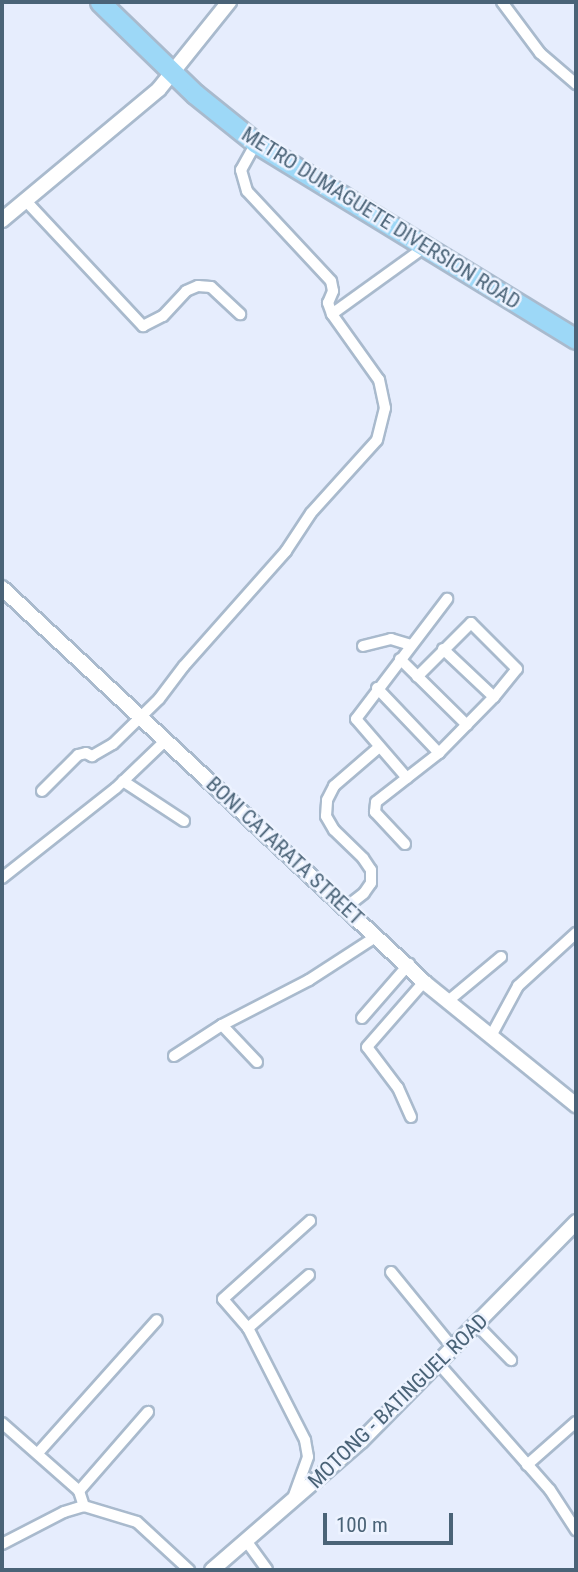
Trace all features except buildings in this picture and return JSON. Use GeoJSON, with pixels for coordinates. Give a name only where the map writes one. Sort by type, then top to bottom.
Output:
{"type":"FeatureCollection","features":[{"type":"Feature","properties":{"kind":"highway","name":"METRO DUMAGUETE DIVERSION ROAD"},"geometry":{"type":"LineString","coordinates":[[100,2],[174,74],[256,143],[576,339]]}},
{"type":"Feature","properties":{"kind":"street"},"geometry":{"type":"LineString","coordinates":[[2,220],[144,103],[174,74],[229,2]]}},
{"type":"Feature","properties":{"kind":"street"},"geometry":{"type":"LineString","coordinates":[[502,2],[540,53],[576,83]]}},
{"type":"Feature","properties":{"kind":"street"},"geometry":{"type":"LineString","coordinates":[[42,791],[78,755],[100,753],[140,717],[286,551],[311,513],[377,440],[385,408],[379,380],[332,314],[328,303],[333,290],[331,281],[247,191],[241,170],[256,143]]}},
{"type":"Feature","properties":{"kind":"street"},"geometry":{"type":"LineString","coordinates":[[25,200],[143,326],[163,316],[186,291],[198,286],[211,287],[240,314]]}},
{"type":"Feature","properties":{"kind":"street"},"geometry":{"type":"LineString","coordinates":[[332,314],[425,247]]}},
{"type":"Feature","properties":{"kind":"street","name":"BONI CATARATA STREET"},"geometry":{"type":"LineString","coordinates":[[4,594],[166,740],[408,964],[424,982],[576,1105]]}},
{"type":"Feature","properties":{"kind":"street"},"geometry":{"type":"LineString","coordinates":[[407,778],[378,748],[356,719],[447,599]]}},
{"type":"Feature","properties":{"kind":"street"},"geometry":{"type":"LineString","coordinates":[[405,845],[374,807],[467,725],[517,669],[474,625],[468,625],[417,677]]}},
{"type":"Feature","properties":{"kind":"street"},"geometry":{"type":"LineString","coordinates":[[363,646],[391,639],[411,645]]}},
{"type":"Feature","properties":{"kind":"street"},"geometry":{"type":"LineString","coordinates":[[443,649],[494,697]]}},
{"type":"Feature","properties":{"kind":"street"},"geometry":{"type":"LineString","coordinates":[[400,659],[467,725]]}},
{"type":"Feature","properties":{"kind":"street"},"geometry":{"type":"LineString","coordinates":[[377,688],[439,752]]}},
{"type":"Feature","properties":{"kind":"street"},"geometry":{"type":"LineString","coordinates":[[2,878],[123,781],[166,740]]}},
{"type":"Feature","properties":{"kind":"street"},"geometry":{"type":"LineString","coordinates":[[345,908],[364,894],[371,883],[371,870],[363,858],[334,830],[326,816],[327,800],[334,786],[378,748]]}},
{"type":"Feature","properties":{"kind":"street"},"geometry":{"type":"LineString","coordinates":[[123,781],[184,821]]}},
{"type":"Feature","properties":{"kind":"street"},"geometry":{"type":"LineString","coordinates":[[491,1036],[518,986],[576,933]]}},
{"type":"Feature","properties":{"kind":"street"},"geometry":{"type":"LineString","coordinates":[[174,1056],[222,1025],[309,980],[377,936]]}},
{"type":"Feature","properties":{"kind":"street"},"geometry":{"type":"LineString","coordinates":[[448,1001],[501,957]]}},
{"type":"Feature","properties":{"kind":"street"},"geometry":{"type":"LineString","coordinates":[[362,1018],[408,964]]}},
{"type":"Feature","properties":{"kind":"street"},"geometry":{"type":"LineString","coordinates":[[411,1117],[397,1088],[367,1047],[424,982]]}},
{"type":"Feature","properties":{"kind":"street"},"geometry":{"type":"LineString","coordinates":[[222,1025],[257,1062]]}},
{"type":"Feature","properties":{"kind":"street"},"geometry":{"type":"LineString","coordinates":[[290,1506],[308,1457],[305,1440],[248,1328],[223,1299],[310,1221]]}},
{"type":"Feature","properties":{"kind":"street","name":"MOTONG - BATINGUEL ROAD"},"geometry":{"type":"LineString","coordinates":[[212,1570],[290,1506],[361,1441],[576,1222]]}},
{"type":"Feature","properties":{"kind":"street"},"geometry":{"type":"LineString","coordinates":[[391,1272],[453,1348]]}},
{"type":"Feature","properties":{"kind":"street"},"geometry":{"type":"LineString","coordinates":[[248,1328],[309,1275]]}},
{"type":"Feature","properties":{"kind":"street"},"geometry":{"type":"LineString","coordinates":[[38,1453],[157,1320]]}},
{"type":"Feature","properties":{"kind":"street"},"geometry":{"type":"LineString","coordinates":[[477,1325],[511,1360]]}},
{"type":"Feature","properties":{"kind":"street"},"geometry":{"type":"LineString","coordinates":[[438,1363],[559,1501],[576,1533]]}},
{"type":"Feature","properties":{"kind":"street"},"geometry":{"type":"LineString","coordinates":[[79,1491],[148,1412]]}},
{"type":"Feature","properties":{"kind":"street"},"geometry":{"type":"LineString","coordinates":[[527,1465],[576,1422]]}},
{"type":"Feature","properties":{"kind":"street"},"geometry":{"type":"LineString","coordinates":[[2,1423],[79,1491],[85,1506]]}},
{"type":"Feature","properties":{"kind":"street"},"geometry":{"type":"LineString","coordinates":[[2,1544],[64,1512],[85,1506],[137,1522],[189,1570]]}},
{"type":"Feature","properties":{"kind":"street"},"geometry":{"type":"LineString","coordinates":[[247,1542],[267,1570]]}}]}
